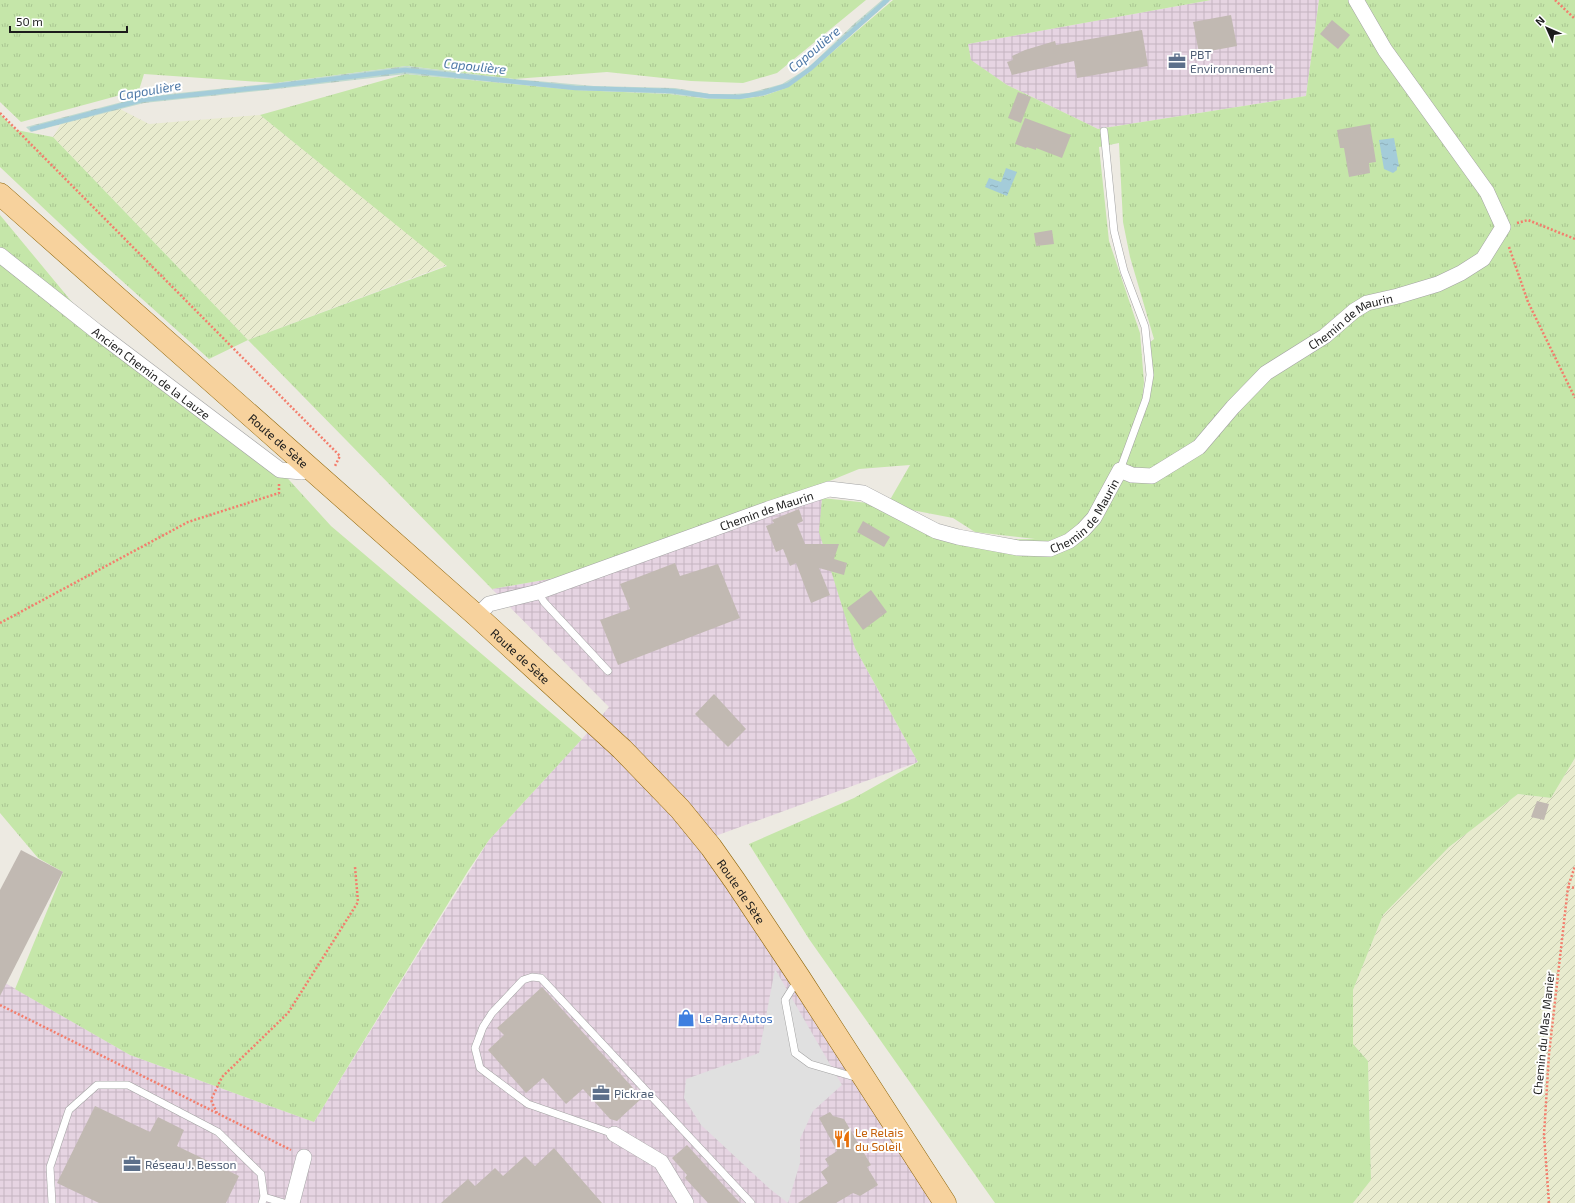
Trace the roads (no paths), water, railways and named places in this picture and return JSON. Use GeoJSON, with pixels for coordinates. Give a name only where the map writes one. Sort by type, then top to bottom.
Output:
{"type":"FeatureCollection","features":[{"type":"Feature","properties":{"kind":"main road","name":"Route de Sète"},"geometry":{"type":"LineString","coordinates":[[0,194],[477,616],[622,749],[680,809],[736,881],[800,977],[945,1203]]}},
{"type":"Feature","properties":{"kind":"street","name":"Chemin de Maurin"},"geometry":{"type":"LineString","coordinates":[[477,616],[489,604],[538,592],[768,509],[829,489],[863,493],[936,531],[958,537],[1018,548],[1050,549],[1069,541],[1083,530],[1094,518],[1120,470],[1132,475],[1152,476],[1199,447],[1233,407],[1266,373],[1325,336],[1354,311],[1367,303],[1398,296],[1438,284],[1461,273],[1483,259],[1503,227],[1488,192],[1385,50],[1356,0]]}},
{"type":"Feature","properties":{"kind":"street","name":"Ancien Chemin de la Lauze"},"geometry":{"type":"LineString","coordinates":[[0,255],[96,331],[280,470],[302,472],[309,466]]}},
{"type":"Feature","properties":{"kind":"street"},"geometry":{"type":"LineString","coordinates":[[614,1134],[661,1162],[686,1203]]}},
{"type":"Feature","properties":{"kind":"street"},"geometry":{"type":"LineString","coordinates":[[292,1203],[304,1157]]}},
{"type":"Feature","properties":{"kind":"lane"},"geometry":{"type":"LineString","coordinates":[[1104,130],[1114,231],[1124,271],[1145,327],[1150,375],[1146,399],[1120,470]]}},
{"type":"Feature","properties":{"kind":"lane"},"geometry":{"type":"LineString","coordinates":[[538,592],[544,602],[608,671]]}},
{"type":"Feature","properties":{"kind":"lane"},"geometry":{"type":"LineString","coordinates":[[614,1134],[528,1104],[480,1068],[475,1048],[484,1027],[492,1013],[523,980],[532,977],[541,978],[752,1203]]}},
{"type":"Feature","properties":{"kind":"lane"},"geometry":{"type":"LineString","coordinates":[[800,977],[785,1000],[795,1053],[810,1064],[866,1081]]}},
{"type":"Feature","properties":{"kind":"lane"},"geometry":{"type":"LineString","coordinates":[[52,1203],[50,1167],[69,1110],[97,1085],[128,1085],[218,1132],[261,1174],[263,1200],[284,1203]]}},
{"type":"Feature","properties":{"kind":"water"},"geometry":{"type":"Polygon","coordinates":[[[1394,138],[1399,166],[1393,173],[1384,169],[1379,140],[1394,138]]]}},
{"type":"Feature","properties":{"kind":"water"},"geometry":{"type":"Polygon","coordinates":[[[1006,168],[1017,172],[1007,196],[985,187],[989,178],[1001,182],[1006,168]]]}},
{"type":"Feature","properties":{"kind":"waterway","name":"Capoulière"},"geometry":{"type":"LineString","coordinates":[[32,129],[142,100],[405,70],[575,88],[672,91],[708,96],[739,97],[763,93],[788,85],[810,69],[887,0]]}},
{"type":"Feature","properties":{"kind":"place","name":"PBT Environnement"},"geometry":{"type":"Point","coordinates":[1177,61]}},
{"type":"Feature","properties":{"kind":"place","name":"Le Parc Autos"},"geometry":{"type":"Point","coordinates":[686,1018]}},
{"type":"Feature","properties":{"kind":"place","name":"Pickrae"},"geometry":{"type":"Point","coordinates":[601,1093]}},
{"type":"Feature","properties":{"kind":"place","name":"Le Relais du Soleil"},"geometry":{"type":"Point","coordinates":[842,1139]}},
{"type":"Feature","properties":{"kind":"place","name":"Réseau J. Besson"},"geometry":{"type":"Point","coordinates":[132,1164]}}]}
